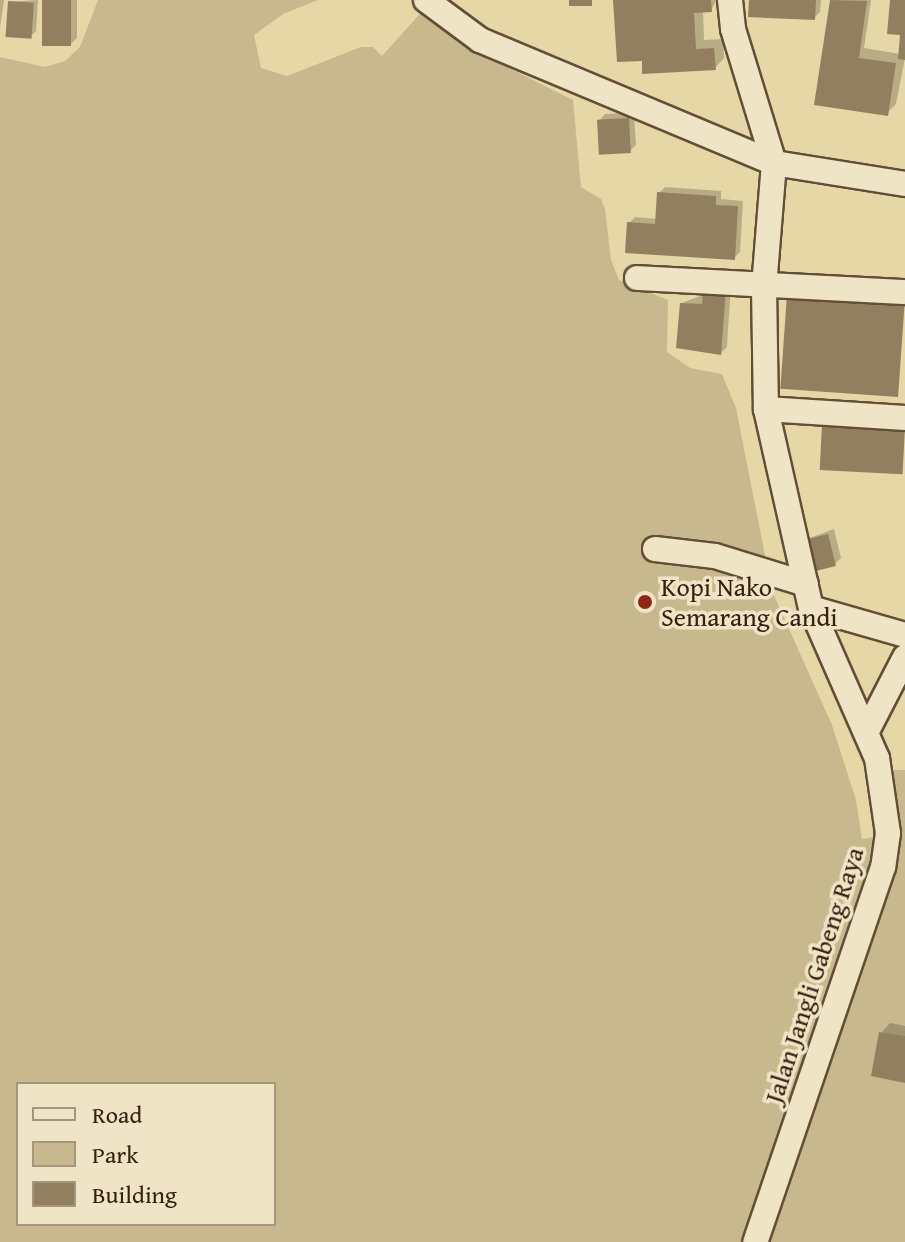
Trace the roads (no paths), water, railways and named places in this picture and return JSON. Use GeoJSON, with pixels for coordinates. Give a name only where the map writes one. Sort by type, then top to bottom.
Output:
{"type":"FeatureCollection","features":[{"type":"Feature","properties":{"kind":"street"},"geometry":{"type":"LineString","coordinates":[[426,0],[480,40],[774,163],[905,184]]}},
{"type":"Feature","properties":{"kind":"street"},"geometry":{"type":"LineString","coordinates":[[730,0],[733,29],[774,163]]}},
{"type":"Feature","properties":{"kind":"street","name":"Jalan Jangli Gabeng Raya"},"geometry":{"type":"LineString","coordinates":[[755,1242],[883,867],[887,798],[867,731],[809,596],[766,409],[764,286],[774,163]]}},
{"type":"Feature","properties":{"kind":"street"},"geometry":{"type":"LineString","coordinates":[[637,278],[905,292]]}},
{"type":"Feature","properties":{"kind":"street"},"geometry":{"type":"LineString","coordinates":[[766,409],[905,418]]}},
{"type":"Feature","properties":{"kind":"street"},"geometry":{"type":"LineString","coordinates":[[655,549],[715,556],[905,635]]}},
{"type":"Feature","properties":{"kind":"street"},"geometry":{"type":"LineString","coordinates":[[867,731],[905,657]]}},
{"type":"Feature","properties":{"kind":"place","name":"Kopi Nako Semarang Candi"},"geometry":{"type":"Point","coordinates":[645,602]}}]}
